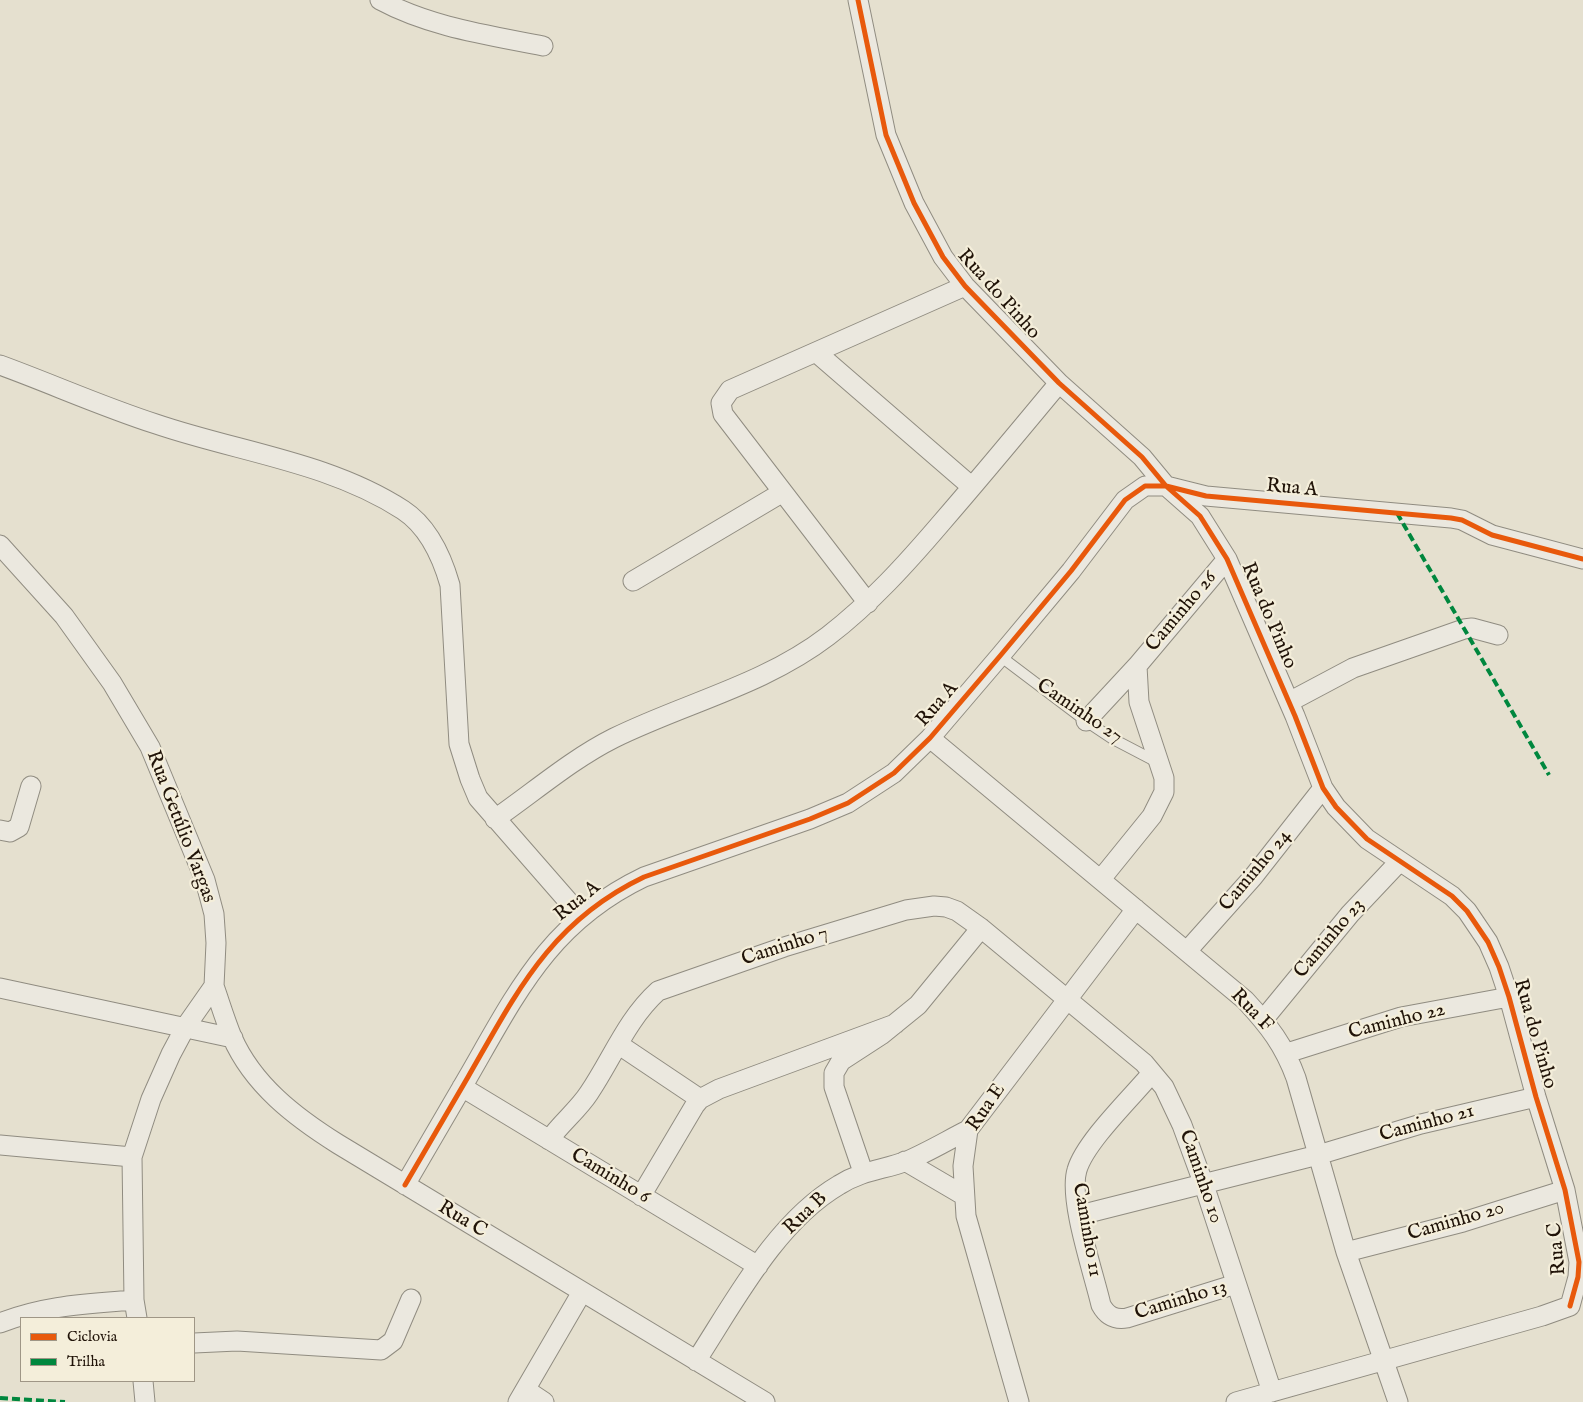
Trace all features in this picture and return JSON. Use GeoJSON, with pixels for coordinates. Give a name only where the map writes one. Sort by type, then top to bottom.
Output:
{"type":"FeatureCollection","features":[{"type":"Feature","properties":{"kind":"street"},"geometry":{"type":"LineString","coordinates":[[380,0],[402,12],[454,28],[543,46]]}},
{"type":"Feature","properties":{"kind":"street","name":"Rua do Pinho"},"geometry":{"type":"LineString","coordinates":[[858,0],[886,135],[914,203],[943,258],[965,286],[1059,383],[1142,456],[1166,486],[1200,516],[1227,559],[1289,702],[1323,788],[1351,824],[1381,849],[1440,887],[1467,911],[1488,942],[1499,967],[1509,998],[1536,1097],[1565,1190]]}},
{"type":"Feature","properties":{"kind":"street"},"geometry":{"type":"LineString","coordinates":[[868,603],[724,414],[721,403],[730,390],[965,286]]}},
{"type":"Feature","properties":{"kind":"street"},"geometry":{"type":"LineString","coordinates":[[817,353],[972,487]]}},
{"type":"Feature","properties":{"kind":"street"},"geometry":{"type":"LineString","coordinates":[[0,365],[156,424],[349,480],[404,510],[428,534],[443,561],[450,585],[459,744],[478,798],[581,916]]}},
{"type":"Feature","properties":{"kind":"street"},"geometry":{"type":"LineString","coordinates":[[495,819],[589,753],[613,739],[741,686],[795,658],[827,637],[868,603],[905,565],[1059,383]]}},
{"type":"Feature","properties":{"kind":"street","name":"Rua A"},"geometry":{"type":"LineString","coordinates":[[405,1185],[496,1026],[526,978],[562,933],[581,916],[619,889],[644,877],[810,819],[848,803],[894,773],[930,738],[1072,571],[1125,500],[1145,486],[1166,486],[1206,496],[1451,518],[1462,520],[1492,535],[1583,559]]}},
{"type":"Feature","properties":{"kind":"street"},"geometry":{"type":"LineString","coordinates":[[633,581],[783,492]]}},
{"type":"Feature","properties":{"kind":"street","name":"Rua Getúlio Vargas"},"geometry":{"type":"LineString","coordinates":[[0,545],[27,573],[80,638],[112,683],[150,747],[210,896],[214,914],[216,943],[214,986]]}},
{"type":"Feature","properties":{"kind":"street","name":"Caminho 26"},"geometry":{"type":"LineString","coordinates":[[1086,721],[1137,666],[1227,559]]}},
{"type":"Feature","properties":{"kind":"street"},"geometry":{"type":"LineString","coordinates":[[1289,702],[1353,668],[1464,629],[1472,628],[1498,635]]}},
{"type":"Feature","properties":{"kind":"street"},"geometry":{"type":"LineString","coordinates":[[1101,879],[1152,816],[1164,792],[1164,778],[1139,702],[1136,685],[1137,666]]}},
{"type":"Feature","properties":{"kind":"street","name":"Rua F"},"geometry":{"type":"LineString","coordinates":[[930,738],[1187,951],[1263,1020],[1287,1053],[1346,1252],[1398,1402]]}},
{"type":"Feature","properties":{"kind":"street"},"geometry":{"type":"LineString","coordinates":[[0,830],[10,832],[19,827],[31,786]]}},
{"type":"Feature","properties":{"kind":"street","name":"Caminho 24"},"geometry":{"type":"LineString","coordinates":[[1187,951],[1253,877],[1323,788]]}},
{"type":"Feature","properties":{"kind":"street","name":"Caminho 23"},"geometry":{"type":"LineString","coordinates":[[1263,1020],[1350,914],[1400,861]]}},
{"type":"Feature","properties":{"kind":"street","name":"Caminho 7"},"geometry":{"type":"LineString","coordinates":[[552,1135],[590,1092],[643,1006],[658,990],[886,915],[922,907],[934,906],[951,909],[981,928],[1068,1001]]}},
{"type":"Feature","properties":{"kind":"street","name":"Rua E"},"geometry":{"type":"LineString","coordinates":[[1019,1402],[966,1216],[963,1195],[963,1166],[968,1130],[1068,1001],[1136,909]]}},
{"type":"Feature","properties":{"kind":"street"},"geometry":{"type":"LineString","coordinates":[[863,1172],[834,1087],[834,1072],[846,1056],[881,1035],[934,987],[981,928]]}},
{"type":"Feature","properties":{"kind":"street"},"geometry":{"type":"LineString","coordinates":[[0,1323],[36,1310],[62,1305],[136,1309],[132,1157],[150,1099],[170,1054],[186,1026],[214,986]]}},
{"type":"Feature","properties":{"kind":"street","name":"Rua C"},"geometry":{"type":"LineString","coordinates":[[214,986],[233,1038],[264,1085],[286,1109],[338,1144],[764,1402]]}},
{"type":"Feature","properties":{"kind":"street"},"geometry":{"type":"LineString","coordinates":[[0,988],[186,1026],[233,1038]]}},
{"type":"Feature","properties":{"kind":"street","name":"Caminho 22"},"geometry":{"type":"LineString","coordinates":[[1287,1053],[1401,1017],[1509,998]]}},
{"type":"Feature","properties":{"kind":"street","name":"Caminho 10"},"geometry":{"type":"LineString","coordinates":[[1068,1001],[1144,1063],[1164,1087],[1174,1105],[1204,1185],[1272,1392]]}},
{"type":"Feature","properties":{"kind":"street"},"geometry":{"type":"LineString","coordinates":[[642,1196],[700,1099],[719,1089],[895,1024]]}},
{"type":"Feature","properties":{"kind":"street"},"geometry":{"type":"LineString","coordinates":[[618,1044],[700,1099]]}},
{"type":"Feature","properties":{"kind":"street","name":"Caminho 11"},"geometry":{"type":"LineString","coordinates":[[1101,1305],[1074,1182],[1081,1159],[1101,1132],[1152,1073]]}},
{"type":"Feature","properties":{"kind":"street","name":"Caminho 6"},"geometry":{"type":"LineString","coordinates":[[465,1082],[552,1135],[642,1196],[758,1266]]}},
{"type":"Feature","properties":{"kind":"street","name":"Caminho 21"},"geometry":{"type":"LineString","coordinates":[[1080,1216],[1318,1155],[1421,1124],[1536,1097]]}},
{"type":"Feature","properties":{"kind":"street","name":"Rua B"},"geometry":{"type":"LineString","coordinates":[[696,1361],[758,1266],[808,1207],[840,1184],[863,1172],[906,1161],[968,1130]]}},
{"type":"Feature","properties":{"kind":"street"},"geometry":{"type":"LineString","coordinates":[[0,1145],[132,1157]]}},
{"type":"Feature","properties":{"kind":"street"},"geometry":{"type":"LineString","coordinates":[[906,1161],[963,1195]]}},
{"type":"Feature","properties":{"kind":"street"},"geometry":{"type":"LineString","coordinates":[[1565,1190],[1583,1213]]}},
{"type":"Feature","properties":{"kind":"street","name":"Rua C"},"geometry":{"type":"LineString","coordinates":[[1236,1402],[1576,1308],[1579,1262],[1565,1190]]}},
{"type":"Feature","properties":{"kind":"street","name":"Caminho 20"},"geometry":{"type":"LineString","coordinates":[[1346,1252],[1463,1222],[1565,1190]]}},
{"type":"Feature","properties":{"kind":"street","name":"Caminho 13"},"geometry":{"type":"LineString","coordinates":[[1101,1305],[1111,1316],[1118,1319],[1127,1318],[1236,1284]]}},
{"type":"Feature","properties":{"kind":"street"},"geometry":{"type":"LineString","coordinates":[[544,1402],[522,1396],[582,1292]]}},
{"type":"Feature","properties":{"kind":"street"},"geometry":{"type":"LineString","coordinates":[[195,1343],[237,1341],[380,1350],[393,1341],[411,1299]]}},
{"type":"Feature","properties":{"kind":"street"},"geometry":{"type":"LineString","coordinates":[[143,1382],[145,1402]]}},
{"type":"Feature","properties":{"kind":"lane","name":"Caminho 27"},"geometry":{"type":"LineString","coordinates":[[1000,656],[1086,721],[1160,764]]}},
{"type":"Feature","properties":{"kind":"marked path"},"geometry":{"type":"LineString","coordinates":[[1397,513],[1549,775]]}},
{"type":"Feature","properties":{"kind":"marked path"},"geometry":{"type":"LineString","coordinates":[[0,1398],[65,1402]]}},
{"type":"Feature","properties":{"kind":"cycle path"},"geometry":{"type":"LineString","coordinates":[[858,0],[886,135],[914,203],[943,257],[965,286],[1059,383],[1142,457],[1166,486],[1200,516],[1227,559],[1295,716],[1323,788],[1336,807],[1367,839],[1452,896],[1467,911],[1488,942],[1509,997],[1536,1097],[1565,1190],[1579,1262],[1578,1277],[1570,1306]]}},
{"type":"Feature","properties":{"kind":"cycle path"},"geometry":{"type":"LineString","coordinates":[[405,1185],[520,988],[560,938],[584,915],[611,895],[644,877],[810,819],[848,803],[894,773],[930,738],[1000,656],[1071,571],[1125,500],[1145,486],[1166,486],[1206,496],[1451,518],[1462,520],[1492,535],[1583,559]]}}]}
